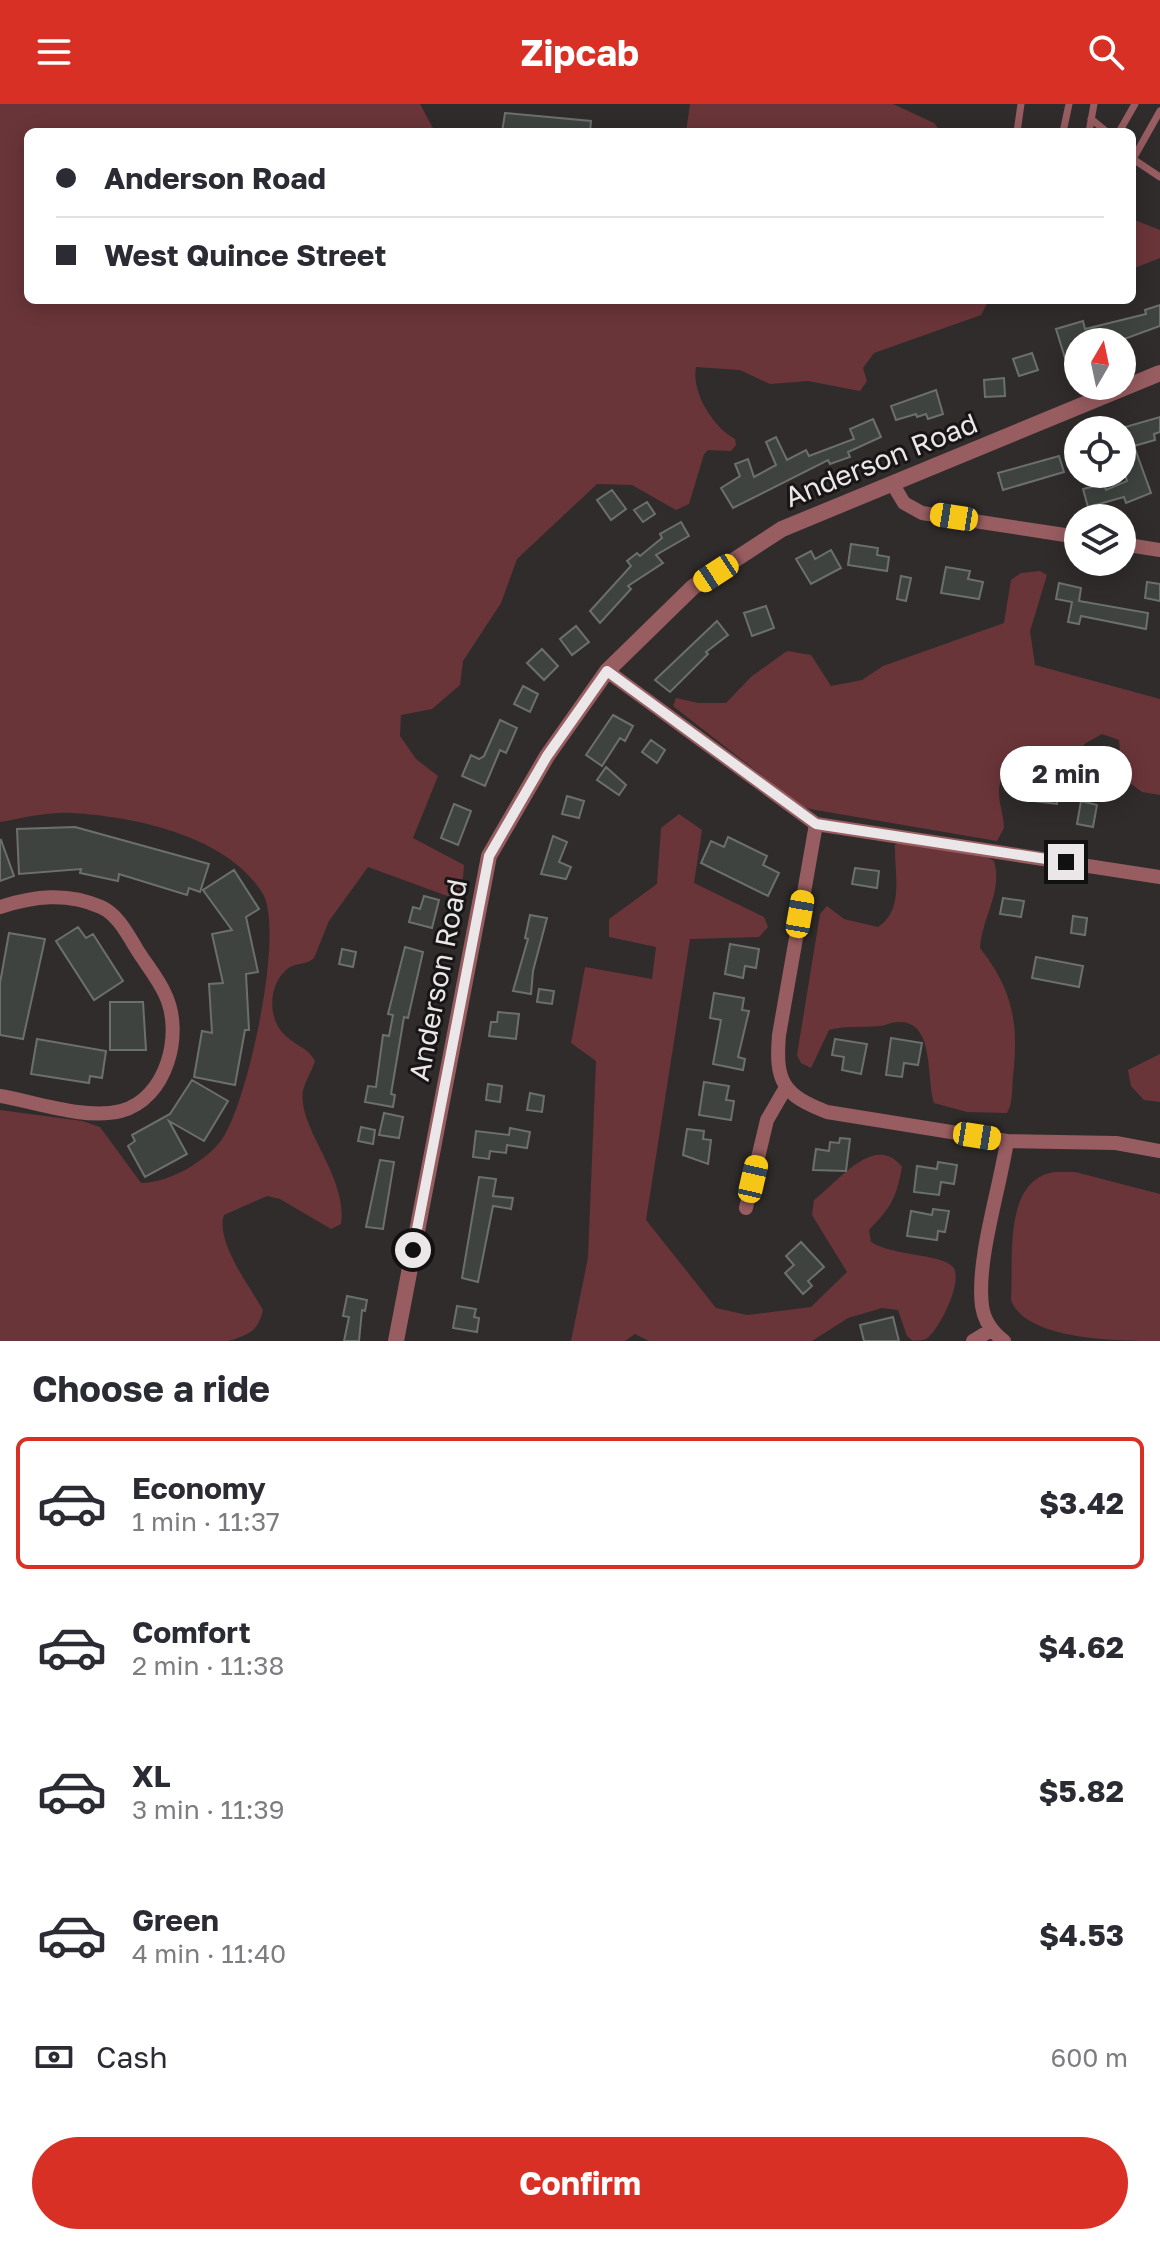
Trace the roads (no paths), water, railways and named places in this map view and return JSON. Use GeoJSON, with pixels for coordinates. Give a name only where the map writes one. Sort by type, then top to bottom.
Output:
{"type":"FeatureCollection","features":[{"type":"Feature","properties":{"kind":"street","name":"Anderson Road"},"geometry":{"type":"LineString","coordinates":[[396,1341],[489,856],[547,756],[607,671],[693,587],[782,529],[1160,373]]}},
{"type":"Feature","properties":{"kind":"street"},"geometry":{"type":"LineString","coordinates":[[892,483],[904,503],[922,513],[1064,535]]}},
{"type":"Feature","properties":{"kind":"street"},"geometry":{"type":"LineString","coordinates":[[1136,546],[1160,550]]}},
{"type":"Feature","properties":{"kind":"street"},"geometry":{"type":"LineString","coordinates":[[607,671],[816,824],[1160,877]]}},
{"type":"Feature","properties":{"kind":"street"},"geometry":{"type":"LineString","coordinates":[[816,824],[779,1035],[777,1055],[785,1089],[801,1102],[827,1112],[1007,1141],[1116,1143],[1160,1151]]}},
{"type":"Feature","properties":{"kind":"street"},"geometry":{"type":"LineString","coordinates":[[0,907],[28,897],[68,896],[103,908],[121,925],[166,995],[174,1026],[166,1070],[147,1096],[122,1111],[93,1113],[0,1096]]}},
{"type":"Feature","properties":{"kind":"street"},"geometry":{"type":"LineString","coordinates":[[746,1208],[767,1120],[785,1089]]}},
{"type":"Feature","properties":{"kind":"street"},"geometry":{"type":"LineString","coordinates":[[1004,1341],[991,1330],[982,1307],[983,1269],[1007,1141]]}},
{"type":"Feature","properties":{"kind":"street"},"geometry":{"type":"LineString","coordinates":[[973,1341],[991,1330]]}},
{"type":"Feature","properties":{"kind":"lane"},"geometry":{"type":"LineString","coordinates":[[1018,128],[1021,104]]}},
{"type":"Feature","properties":{"kind":"lane"},"geometry":{"type":"LineString","coordinates":[[1064,128],[1069,104]]}},
{"type":"Feature","properties":{"kind":"lane"},"geometry":{"type":"LineString","coordinates":[[1090,128],[1094,104]]}},
{"type":"Feature","properties":{"kind":"lane"},"geometry":{"type":"LineString","coordinates":[[1121,128],[1135,104]]}},
{"type":"Feature","properties":{"kind":"lane"},"geometry":{"type":"LineString","coordinates":[[1136,152],[1160,111]]}},
{"type":"Feature","properties":{"kind":"lane"},"geometry":{"type":"LineString","coordinates":[[1091,119],[1102,128]]}},
{"type":"Feature","properties":{"kind":"lane"},"geometry":{"type":"LineString","coordinates":[[1136,162],[1160,177]]}}]}
